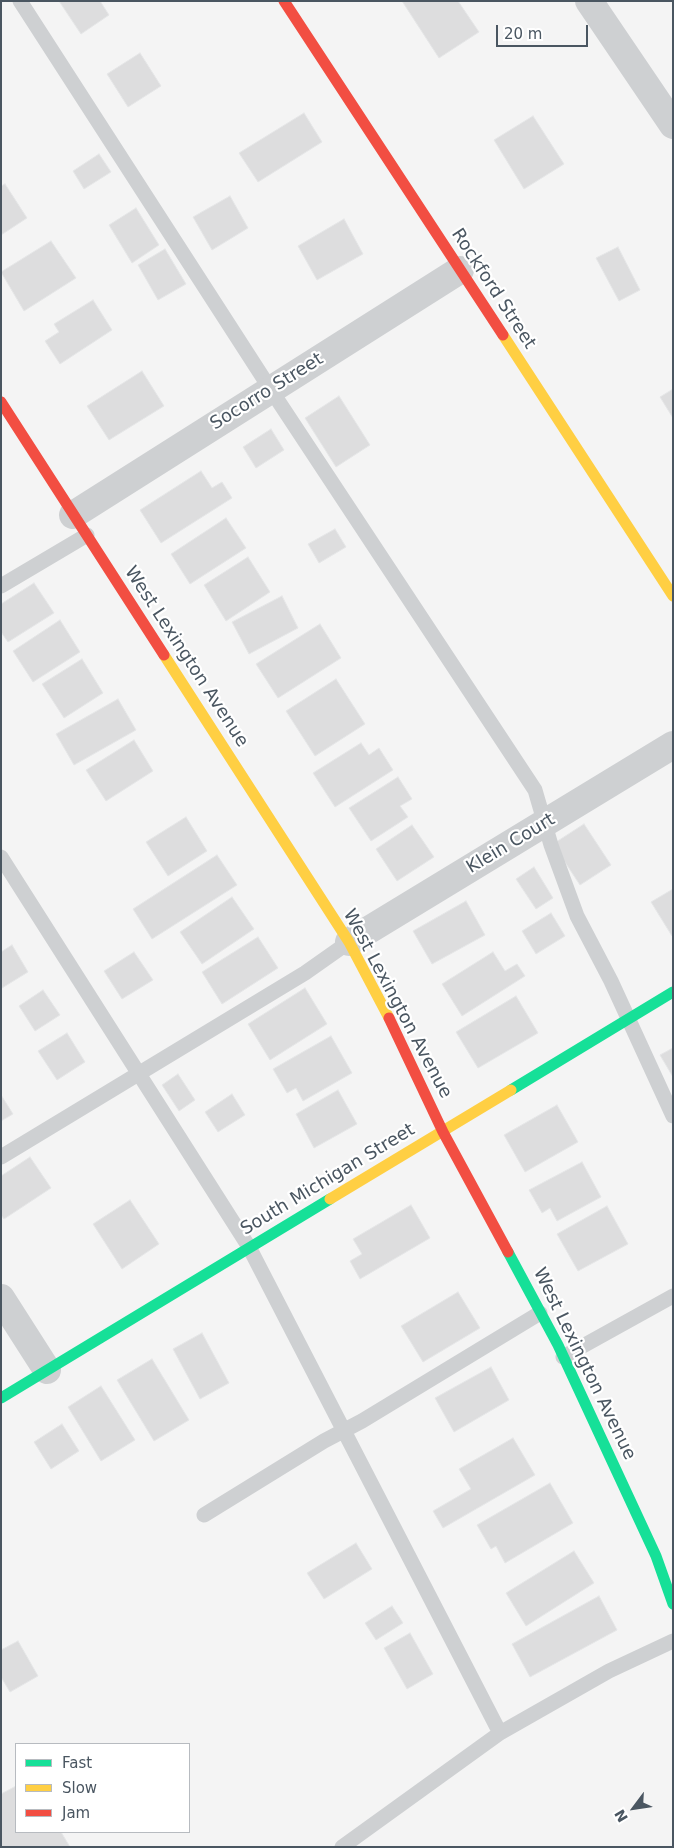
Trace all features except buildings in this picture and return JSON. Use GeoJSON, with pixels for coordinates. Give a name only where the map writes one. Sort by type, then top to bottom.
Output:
{"type":"FeatureCollection","features":[{"type":"Feature","properties":{"kind":"street","name":"Rockford Street"},"geometry":{"type":"LineString","coordinates":[[284,1],[673,596]]}},
{"type":"Feature","properties":{"kind":"street"},"geometry":{"type":"LineString","coordinates":[[589,1],[673,125]]}},
{"type":"Feature","properties":{"kind":"street","name":"Socorro Street"},"geometry":{"type":"LineString","coordinates":[[80,525],[271,390],[460,270]]}},
{"type":"Feature","properties":{"kind":"street","name":"West Lexington Avenue"},"geometry":{"type":"LineString","coordinates":[[1,402],[349,942],[391,1022],[443,1132],[563,1357],[656,1556],[673,1604]]}},
{"type":"Feature","properties":{"kind":"street","name":"Klein Court"},"geometry":{"type":"LineString","coordinates":[[349,942],[673,745]]}},
{"type":"Feature","properties":{"kind":"street","name":"South Michigan Street"},"geometry":{"type":"LineString","coordinates":[[1,1398],[673,992]]}},
{"type":"Feature","properties":{"kind":"street"},"geometry":{"type":"LineString","coordinates":[[1,1298],[47,1370]]}},
{"type":"Feature","properties":{"kind":"lane"},"geometry":{"type":"LineString","coordinates":[[20,1],[271,390],[535,790],[540,803],[544,824],[577,916],[673,1116]]}},
{"type":"Feature","properties":{"kind":"lane"},"geometry":{"type":"LineString","coordinates":[[1,586],[80,525]]}},
{"type":"Feature","properties":{"kind":"lane"},"geometry":{"type":"LineString","coordinates":[[1,857],[249,1247],[500,1733]]}},
{"type":"Feature","properties":{"kind":"lane"},"geometry":{"type":"LineString","coordinates":[[1,1157],[305,973],[349,942]]}},
{"type":"Feature","properties":{"kind":"lane"},"geometry":{"type":"LineString","coordinates":[[563,1357],[673,1296]]}},
{"type":"Feature","properties":{"kind":"lane"},"geometry":{"type":"LineString","coordinates":[[204,1515],[540,1314]]}},
{"type":"Feature","properties":{"kind":"lane"},"geometry":{"type":"LineString","coordinates":[[342,1847],[500,1733],[610,1671],[673,1641]]}},
{"type":"Feature","properties":{"kind":"traffic: fast"},"geometry":{"type":"LineString","coordinates":[[511,1090],[673,992]]}},
{"type":"Feature","properties":{"kind":"traffic: fast"},"geometry":{"type":"LineString","coordinates":[[1,1398],[330,1199]]}},
{"type":"Feature","properties":{"kind":"traffic: fast"},"geometry":{"type":"LineString","coordinates":[[508,1252],[558,1345],[656,1556],[673,1604]]}},
{"type":"Feature","properties":{"kind":"traffic: slow"},"geometry":{"type":"LineString","coordinates":[[503,335],[673,596]]}},
{"type":"Feature","properties":{"kind":"traffic: slow"},"geometry":{"type":"LineString","coordinates":[[164,655],[349,942],[389,1018]]}},
{"type":"Feature","properties":{"kind":"traffic: slow"},"geometry":{"type":"LineString","coordinates":[[330,1199],[511,1090]]}},
{"type":"Feature","properties":{"kind":"traffic: jam"},"geometry":{"type":"LineString","coordinates":[[284,1],[503,335]]}},
{"type":"Feature","properties":{"kind":"traffic: jam"},"geometry":{"type":"LineString","coordinates":[[1,402],[164,655]]}},
{"type":"Feature","properties":{"kind":"traffic: jam"},"geometry":{"type":"LineString","coordinates":[[389,1018],[443,1132],[508,1252]]}}]}
